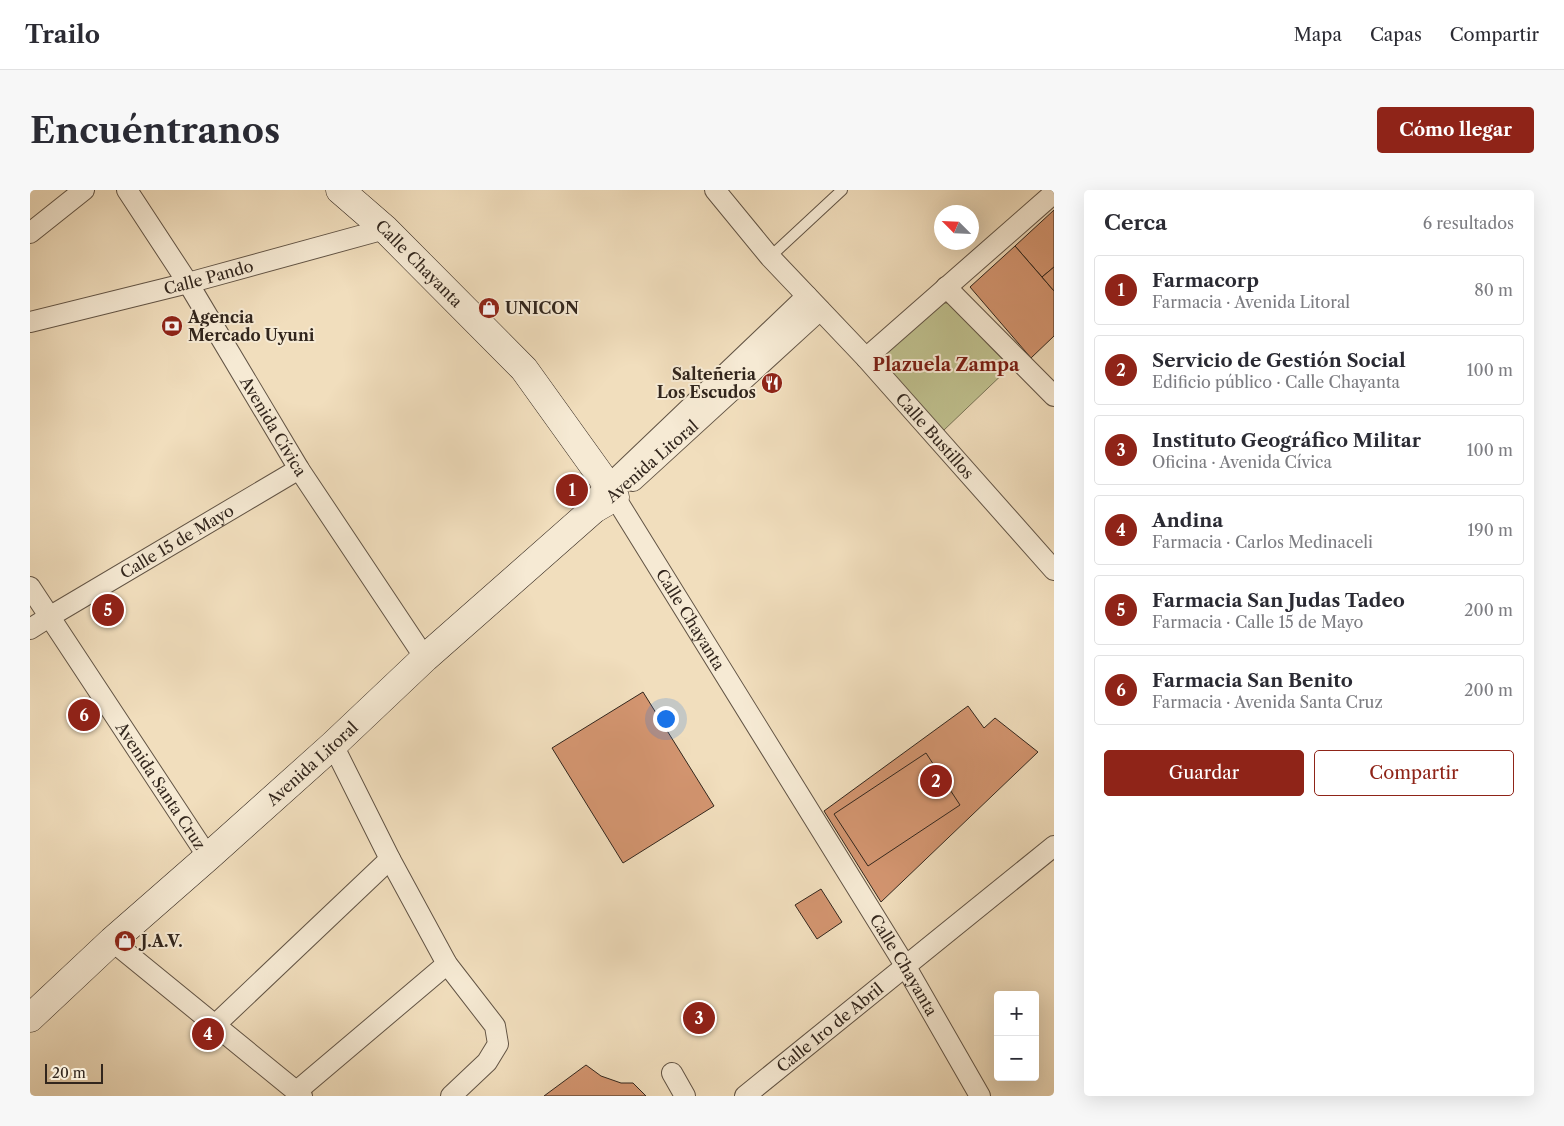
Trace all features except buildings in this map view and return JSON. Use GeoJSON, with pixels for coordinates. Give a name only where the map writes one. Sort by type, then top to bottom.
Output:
{"type":"FeatureCollection","features":[{"type":"Feature","properties":{"kind":"main road","name":"Calle Chayanta"},"geometry":{"type":"LineString","coordinates":[[340,190],[385,229],[524,369],[606,497]]}},
{"type":"Feature","properties":{"kind":"main road","name":"Avenida Litoral"},"geometry":{"type":"LineString","coordinates":[[30,1018],[112,941],[333,745],[425,658],[606,497]]}},
{"type":"Feature","properties":{"kind":"street"},"geometry":{"type":"LineString","coordinates":[[30,233],[84,190]]}},
{"type":"Feature","properties":{"kind":"street","name":"Avenida Cívica"},"geometry":{"type":"LineString","coordinates":[[127,190],[188,283],[299,469],[425,658]]}},
{"type":"Feature","properties":{"kind":"street","name":"Calle Bustillos"},"geometry":{"type":"LineString","coordinates":[[716,190],[770,257],[866,358],[1054,570]]}},
{"type":"Feature","properties":{"kind":"street"},"geometry":{"type":"LineString","coordinates":[[866,358],[1054,193]]}},
{"type":"Feature","properties":{"kind":"street","name":"Calle Pando"},"geometry":{"type":"LineString","coordinates":[[30,322],[188,283],[385,229]]}},
{"type":"Feature","properties":{"kind":"street"},"geometry":{"type":"LineString","coordinates":[[946,287],[1054,396]]}},
{"type":"Feature","properties":{"kind":"street","name":"Avenida Litoral"},"geometry":{"type":"LineString","coordinates":[[606,497],[813,303]]}},
{"type":"Feature","properties":{"kind":"street","name":"Calle 15 de Mayo"},"geometry":{"type":"LineString","coordinates":[[30,629],[299,469]]}},
{"type":"Feature","properties":{"kind":"street","name":"Calle Chayanta"},"geometry":{"type":"LineString","coordinates":[[606,497],[906,967],[980,1096]]}},
{"type":"Feature","properties":{"kind":"street","name":"Avenida Santa Cruz"},"geometry":{"type":"LineString","coordinates":[[30,587],[208,857]]}},
{"type":"Feature","properties":{"kind":"street"},"geometry":{"type":"LineString","coordinates":[[333,745],[390,859],[446,964],[494,1026],[498,1044],[487,1062],[451,1096]]}},
{"type":"Feature","properties":{"kind":"street","name":"Calle 1ro de Abril"},"geometry":{"type":"LineString","coordinates":[[745,1096],[1054,846]]}},
{"type":"Feature","properties":{"kind":"street"},"geometry":{"type":"LineString","coordinates":[[215,1025],[390,859]]}},
{"type":"Feature","properties":{"kind":"street"},"geometry":{"type":"LineString","coordinates":[[112,941],[300,1094],[446,964]]}},
{"type":"Feature","properties":{"kind":"street"},"geometry":{"type":"LineString","coordinates":[[672,1073],[685,1096]]}},
{"type":"Feature","properties":{"kind":"lane"},"geometry":{"type":"LineString","coordinates":[[770,257],[842,190]]}},
{"type":"Feature","properties":{"kind":"green space","name":"Plazuela Zampa"},"geometry":{"type":"Polygon","coordinates":[[[937,303],[948,303],[1010,367],[944,430],[890,374],[885,364],[884,353],[937,303]]]}},
{"type":"Feature","properties":{"kind":"place","name":"UNICON"},"geometry":{"type":"Point","coordinates":[489,308]}},
{"type":"Feature","properties":{"kind":"place","name":"Agencia Mercado Uyuni"},"geometry":{"type":"Point","coordinates":[172,326]}},
{"type":"Feature","properties":{"kind":"place","name":"Salteñeria Los Escudos"},"geometry":{"type":"Point","coordinates":[772,383]}},
{"type":"Feature","properties":{"kind":"place","name":"Farmacorp"},"geometry":{"type":"Point","coordinates":[572,490]}},
{"type":"Feature","properties":{"kind":"place","name":"Farmacia San Judas Tadeo"},"geometry":{"type":"Point","coordinates":[108,610]}},
{"type":"Feature","properties":{"kind":"place","name":"Farmacia San Benito"},"geometry":{"type":"Point","coordinates":[84,715]}},
{"type":"Feature","properties":{"kind":"place","name":"Servicio de Gestión Social"},"geometry":{"type":"Point","coordinates":[936,781]}},
{"type":"Feature","properties":{"kind":"place","name":"J.A.V."},"geometry":{"type":"Point","coordinates":[125,941]}},
{"type":"Feature","properties":{"kind":"place","name":"Instituto Geográfico Militar"},"geometry":{"type":"Point","coordinates":[699,1018]}},
{"type":"Feature","properties":{"kind":"place","name":"Andina"},"geometry":{"type":"Point","coordinates":[208,1034]}},
{"type":"Feature","properties":{"kind":"district","name":"Plazuela Zampa"},"geometry":{"type":"Point","coordinates":[946,365]}}]}
